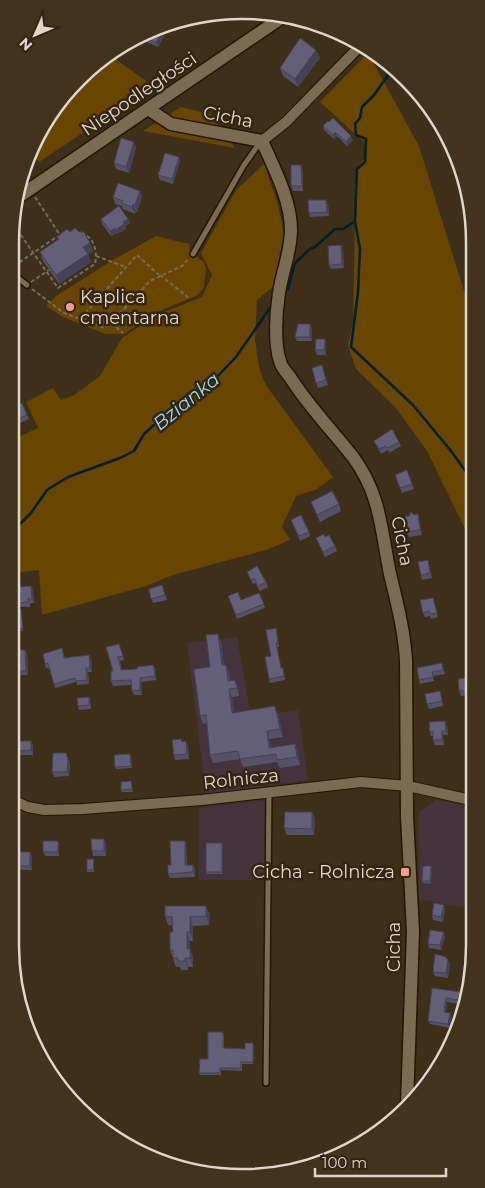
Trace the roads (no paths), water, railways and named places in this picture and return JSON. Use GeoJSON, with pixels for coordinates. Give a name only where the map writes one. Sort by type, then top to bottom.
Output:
{"type":"FeatureCollection","features":[{"type":"Feature","properties":{"kind":"street","name":"Niepodległości"},"geometry":{"type":"LineString","coordinates":[[24,193],[276,22]]}},
{"type":"Feature","properties":{"kind":"street"},"geometry":{"type":"LineString","coordinates":[[262,141],[286,122],[356,50]]}},
{"type":"Feature","properties":{"kind":"street","name":"Cicha"},"geometry":{"type":"LineString","coordinates":[[148,109],[171,124],[262,141],[285,199],[291,230],[279,294],[277,342],[280,362],[298,390],[354,459],[366,477],[382,522],[385,548],[405,638],[408,816],[413,932],[407,1097]]}},
{"type":"Feature","properties":{"kind":"street","name":"Rolnicza"},"geometry":{"type":"LineString","coordinates":[[19,803],[44,810],[83,809],[202,800],[361,782],[408,786],[466,799]]}},
{"type":"Feature","properties":{"kind":"lane"},"geometry":{"type":"LineString","coordinates":[[194,254],[244,165],[262,141]]}},
{"type":"Feature","properties":{"kind":"lane"},"geometry":{"type":"LineString","coordinates":[[19,278],[27,285]]}},
{"type":"Feature","properties":{"kind":"lane"},"geometry":{"type":"LineString","coordinates":[[266,1083],[269,792]]}},
{"type":"Feature","properties":{"kind":"waterway","name":"Bzianka"},"geometry":{"type":"LineString","coordinates":[[288,289],[295,263],[335,229],[343,229],[355,221],[357,169],[365,162],[366,139],[356,135],[355,124],[360,118],[362,107],[374,95],[388,75],[388,72]]}},
{"type":"Feature","properties":{"kind":"waterway"},"geometry":{"type":"LineString","coordinates":[[355,221],[360,249],[358,292],[351,347],[413,405],[466,472]]}},
{"type":"Feature","properties":{"kind":"waterway","name":"Bzianka"},"geometry":{"type":"LineString","coordinates":[[19,525],[31,513],[47,490],[68,477],[134,451],[144,434],[177,406],[215,379],[236,357],[272,305]]}},
{"type":"Feature","properties":{"kind":"place","name":"Kaplica cmentarna"},"geometry":{"type":"Point","coordinates":[70,307]}},
{"type":"Feature","properties":{"kind":"place","name":"Cicha - Rolnicza"},"geometry":{"type":"Point","coordinates":[405,872]}}]}
